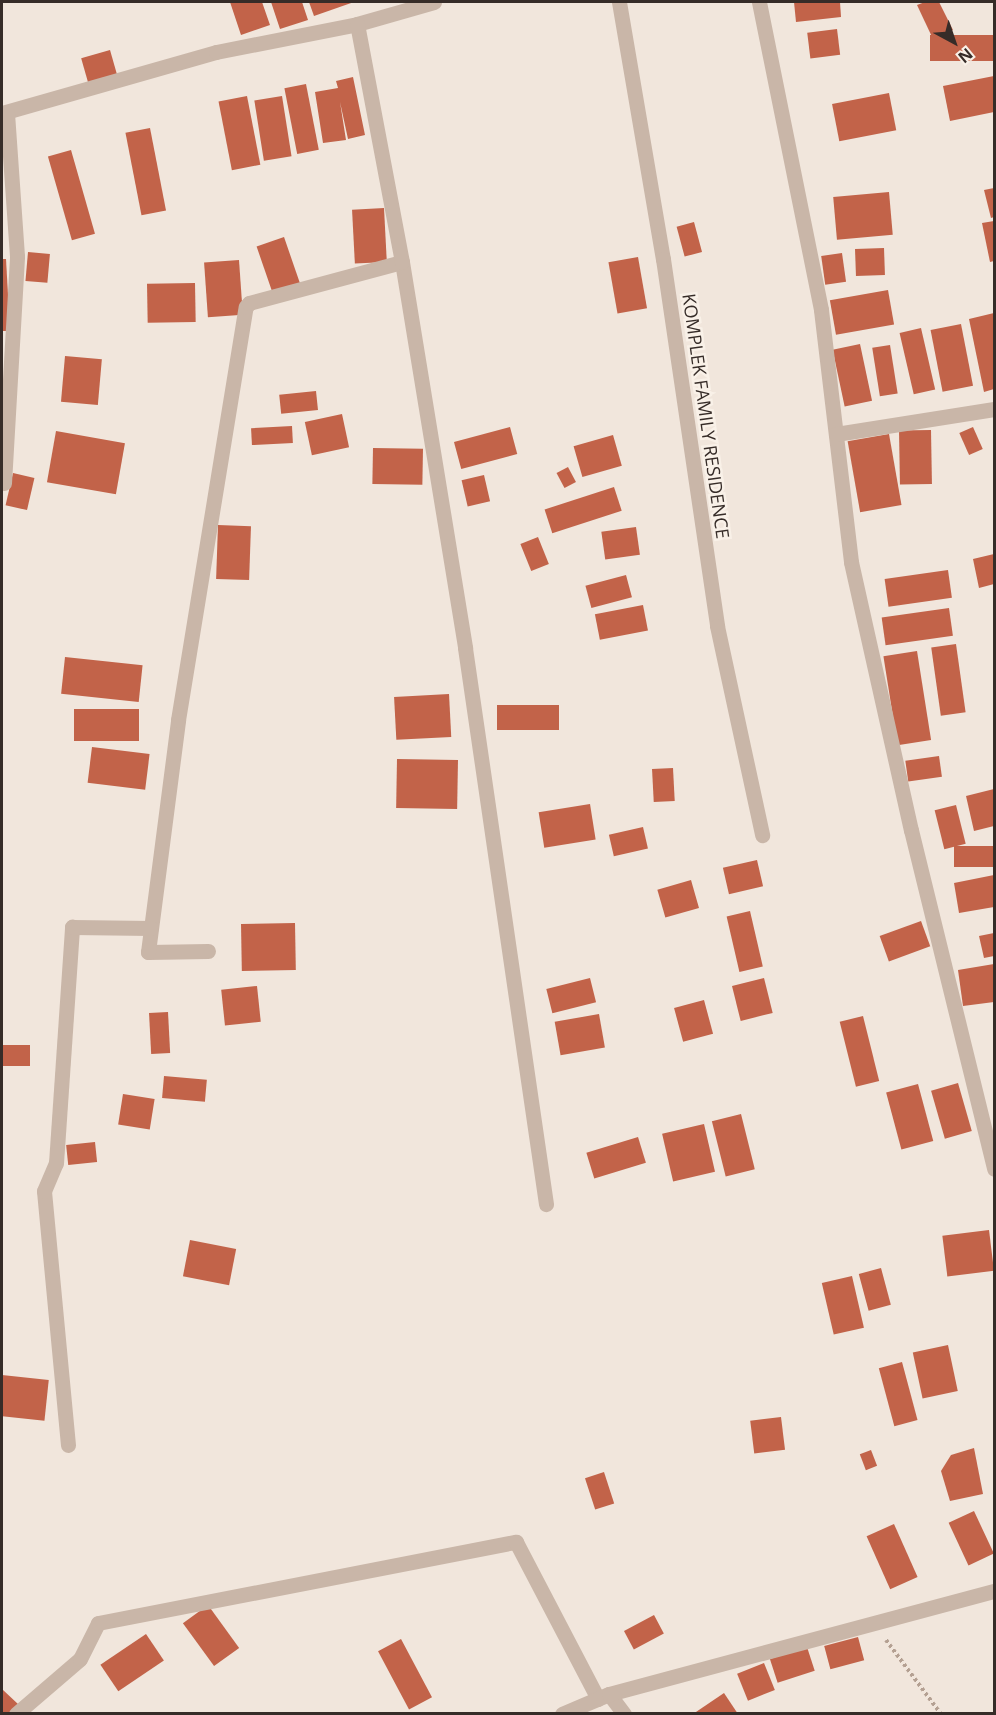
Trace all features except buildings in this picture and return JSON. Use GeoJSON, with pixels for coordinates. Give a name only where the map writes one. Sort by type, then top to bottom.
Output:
{"type":"FeatureCollection","features":[{"type":"Feature","properties":{"kind":"street"},"geometry":{"type":"LineString","coordinates":[[4,483],[17,256],[4,113],[216,52],[357,24],[434,2]]}},
{"type":"Feature","properties":{"kind":"street","name":"KOMPLEK FAMILY RESIDENCE"},"geometry":{"type":"LineString","coordinates":[[619,2],[663,259],[717,626],[762,834]]}},
{"type":"Feature","properties":{"kind":"street"},"geometry":{"type":"LineString","coordinates":[[759,2],[821,310],[851,562],[911,830],[994,1169]]}},
{"type":"Feature","properties":{"kind":"street"},"geometry":{"type":"LineString","coordinates":[[357,24],[402,262],[465,648],[546,1204]]}},
{"type":"Feature","properties":{"kind":"street"},"geometry":{"type":"LineString","coordinates":[[208,951],[147,952],[178,720],[246,307],[402,262]]}},
{"type":"Feature","properties":{"kind":"street"},"geometry":{"type":"LineString","coordinates":[[836,434],[994,409]]}},
{"type":"Feature","properties":{"kind":"street"},"geometry":{"type":"LineString","coordinates":[[68,1445],[44,1191],[56,1162],[72,927],[151,928]]}},
{"type":"Feature","properties":{"kind":"street"},"geometry":{"type":"LineString","coordinates":[[16,1713],[80,1659],[98,1623],[516,1542],[603,1697],[624,1713]]}},
{"type":"Feature","properties":{"kind":"street"},"geometry":{"type":"LineString","coordinates":[[562,1713],[603,1697],[994,1591]]}},
{"type":"Feature","properties":{"kind":"path"},"geometry":{"type":"LineString","coordinates":[[873,1622],[941,1713]]}}]}
